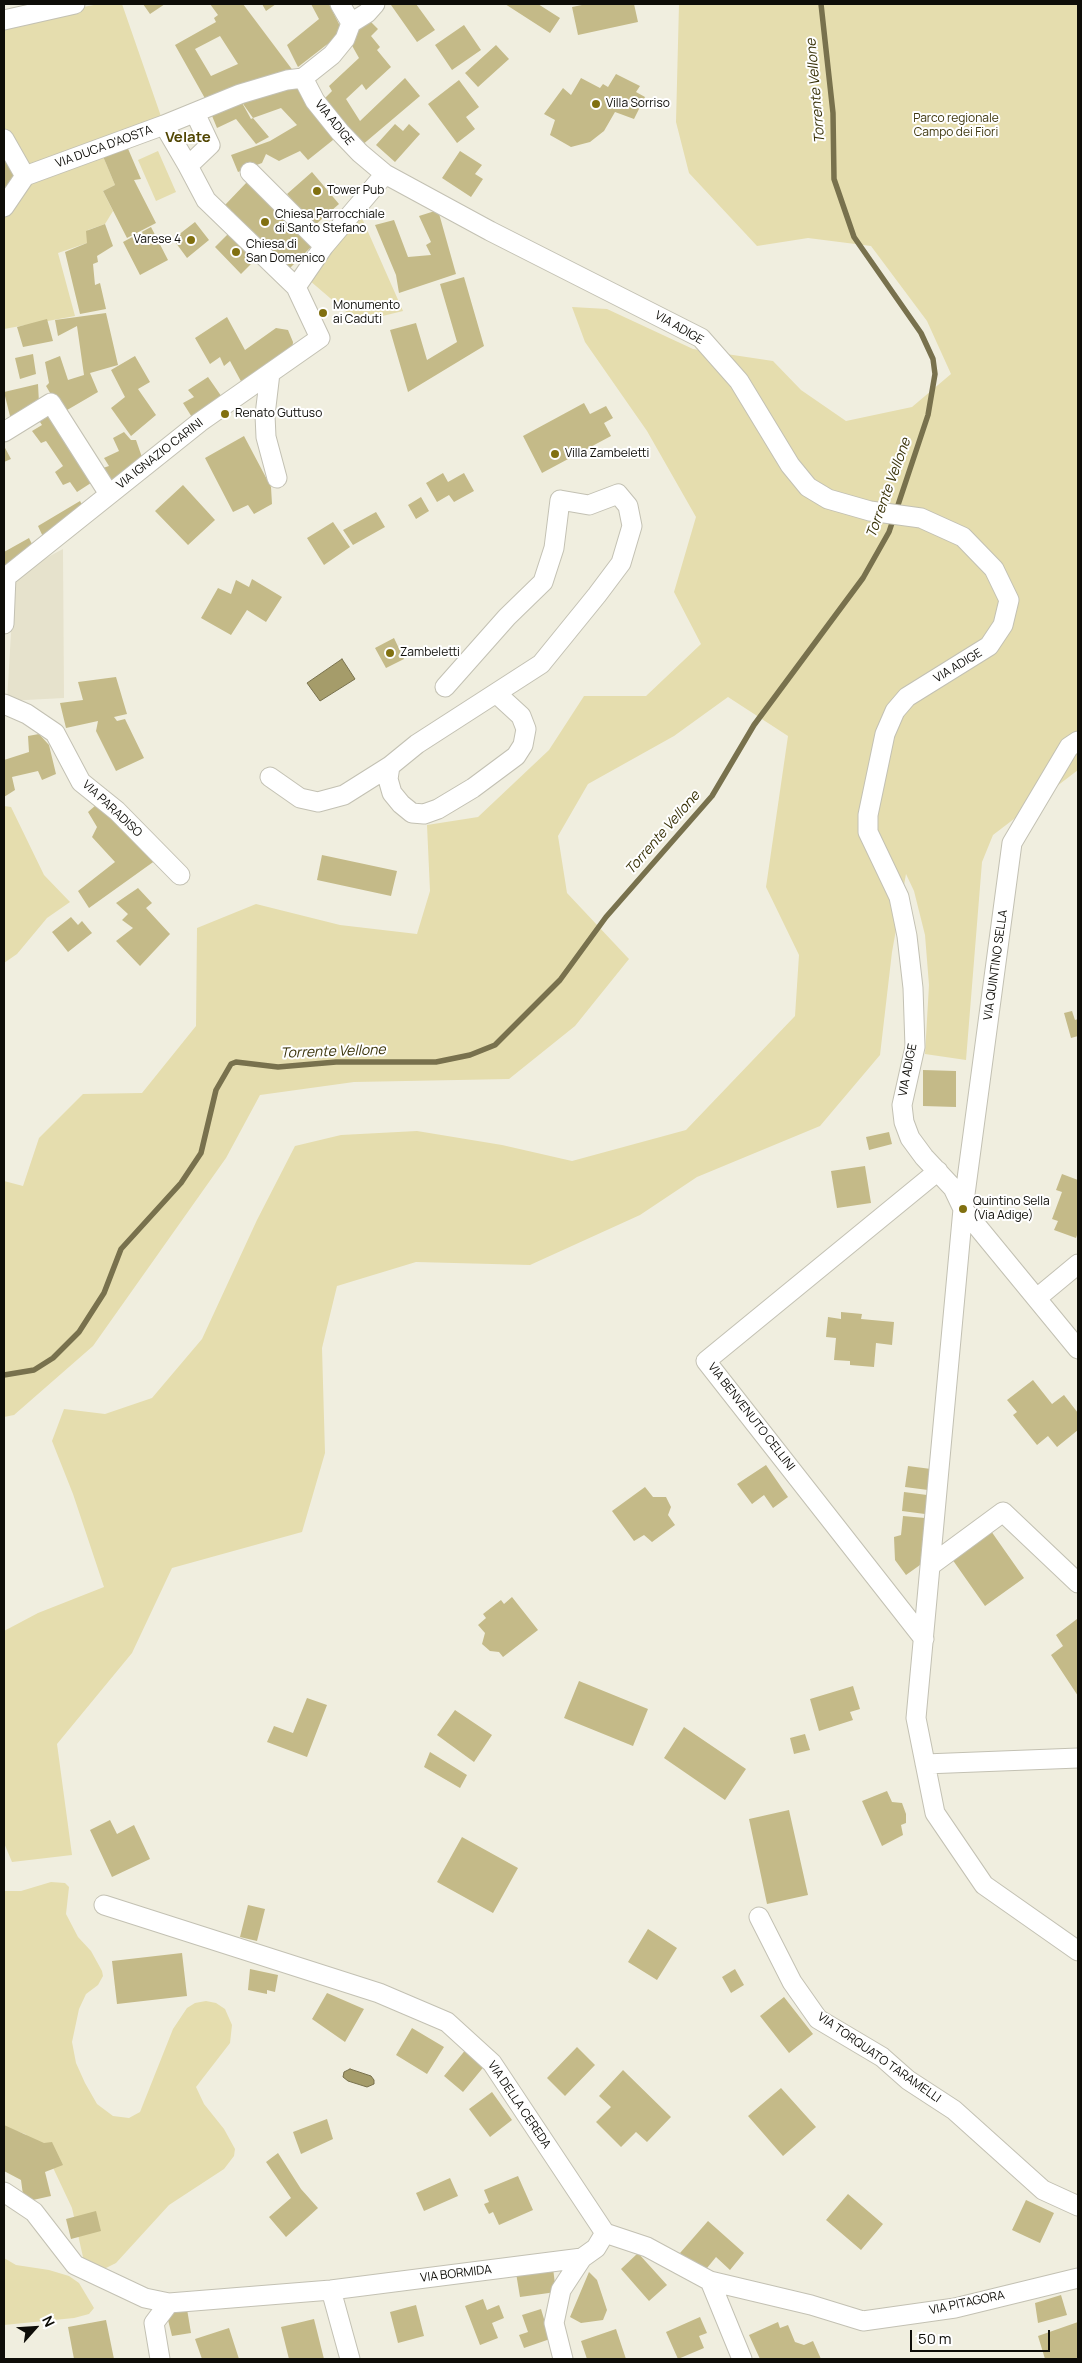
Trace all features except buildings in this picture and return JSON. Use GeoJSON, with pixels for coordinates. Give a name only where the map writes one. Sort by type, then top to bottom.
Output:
{"type":"FeatureCollection","features":[{"type":"Feature","properties":{"kind":"street"},"geometry":{"type":"LineString","coordinates":[[4,20],[75,4]]}},
{"type":"Feature","properties":{"kind":"street"},"geometry":{"type":"LineString","coordinates":[[340,4],[351,22]]}},
{"type":"Feature","properties":{"kind":"street"},"geometry":{"type":"LineString","coordinates":[[303,78],[332,55],[344,39],[351,22],[369,7]]}},
{"type":"Feature","properties":{"kind":"street","name":"VIA DUCA D'AOSTA"},"geometry":{"type":"LineString","coordinates":[[25,176],[164,126],[240,94],[287,80],[303,78]]}},
{"type":"Feature","properties":{"kind":"street","name":"VIA ADIGE"},"geometry":{"type":"LineString","coordinates":[[303,78],[315,101],[340,132],[360,154],[384,174],[490,231],[701,338],[739,381],[790,466],[808,487],[828,499],[870,511],[921,518],[963,537],[994,569],[1009,600],[1003,625],[989,646],[907,697],[896,712],[885,734],[868,815],[868,832],[899,897],[910,962],[915,1046],[902,1104],[904,1122],[910,1138],[953,1188],[963,1209],[1078,1349]]}},
{"type":"Feature","properties":{"kind":"street"},"geometry":{"type":"LineString","coordinates":[[188,166],[210,145],[195,113]]}},
{"type":"Feature","properties":{"kind":"street"},"geometry":{"type":"LineString","coordinates":[[164,126],[206,200],[296,287],[324,246],[384,174]]}},
{"type":"Feature","properties":{"kind":"street"},"geometry":{"type":"LineString","coordinates":[[4,139],[25,176],[4,207]]}},
{"type":"Feature","properties":{"kind":"street"},"geometry":{"type":"LineString","coordinates":[[250,172],[324,246]]}},
{"type":"Feature","properties":{"kind":"street","name":"VIA IGNAZIO CARINI"},"geometry":{"type":"LineString","coordinates":[[4,624],[6,577],[200,422],[320,338],[296,287]]}},
{"type":"Feature","properties":{"kind":"street"},"geometry":{"type":"LineString","coordinates":[[270,373],[265,415],[266,438],[277,478]]}},
{"type":"Feature","properties":{"kind":"street"},"geometry":{"type":"LineString","coordinates":[[4,432],[51,403],[109,494]]}},
{"type":"Feature","properties":{"kind":"street"},"geometry":{"type":"LineString","coordinates":[[270,777],[300,798],[318,802],[344,795],[390,766],[417,744],[541,664],[621,563],[632,526],[628,506],[618,494],[589,505],[560,500],[554,548],[543,582],[507,617],[445,687]]}},
{"type":"Feature","properties":{"kind":"street"},"geometry":{"type":"LineString","coordinates":[[390,766],[388,779],[392,793],[401,804],[412,812],[424,814],[438,809],[472,788],[516,756],[523,745],[526,729],[521,716],[497,694]]}},
{"type":"Feature","properties":{"kind":"street","name":"VIA PARADISO"},"geometry":{"type":"LineString","coordinates":[[4,704],[28,714],[55,733],[82,782],[117,811],[180,875]]}},
{"type":"Feature","properties":{"kind":"street","name":"VIA QUINTINO SELLA"},"geometry":{"type":"LineString","coordinates":[[963,1209],[1012,843],[1069,747],[1078,741]]}},
{"type":"Feature","properties":{"kind":"street","name":"VIA BENVENUTO CELLINI"},"geometry":{"type":"LineString","coordinates":[[924,1639],[706,1361],[938,1171]]}},
{"type":"Feature","properties":{"kind":"street"},"geometry":{"type":"LineString","coordinates":[[963,1209],[916,1718],[935,1813],[984,1885],[1078,1951]]}},
{"type":"Feature","properties":{"kind":"street"},"geometry":{"type":"LineString","coordinates":[[1037,1298],[1078,1264]]}},
{"type":"Feature","properties":{"kind":"street"},"geometry":{"type":"LineString","coordinates":[[931,1565],[1003,1512],[1078,1583]]}},
{"type":"Feature","properties":{"kind":"street"},"geometry":{"type":"LineString","coordinates":[[925,1764],[1078,1758]]}},
{"type":"Feature","properties":{"kind":"street","name":"VIA DELLA CEREDA"},"geometry":{"type":"LineString","coordinates":[[104,1905],[379,1994],[448,2022],[492,2063],[605,2233]]}},
{"type":"Feature","properties":{"kind":"street","name":"VIA TORQUATO TARAMELLI"},"geometry":{"type":"LineString","coordinates":[[759,1917],[792,1982],[818,2019],[882,2057],[908,2080],[954,2110],[1005,2158],[1043,2190],[1078,2206]]}},
{"type":"Feature","properties":{"kind":"street","name":"VIA BORMIDA"},"geometry":{"type":"LineString","coordinates":[[4,2192],[34,2212],[75,2265],[145,2298],[169,2303],[331,2290],[582,2258]]}},
{"type":"Feature","properties":{"kind":"street"},"geometry":{"type":"LineString","coordinates":[[563,2359],[554,2323],[561,2290],[582,2258],[596,2248],[605,2233],[647,2247],[710,2281],[742,2359]]}},
{"type":"Feature","properties":{"kind":"street","name":"VIA PITAGORA"},"geometry":{"type":"LineString","coordinates":[[710,2281],[812,2306],[863,2321],[955,2308],[1078,2278]]}},
{"type":"Feature","properties":{"kind":"street"},"geometry":{"type":"LineString","coordinates":[[331,2290],[350,2359]]}},
{"type":"Feature","properties":{"kind":"street"},"geometry":{"type":"LineString","coordinates":[[160,2359],[154,2323],[169,2303]]}},
{"type":"Feature","properties":{"kind":"shaded area"},"geometry":{"type":"Polygon","coordinates":[[[63,549],[64,698],[7,701],[14,583],[33,565],[63,549]]]}},
{"type":"Feature","properties":{"kind":"shaded area"},"geometry":{"type":"Polygon","coordinates":[[[342,659],[355,679],[320,701],[307,683],[342,659]]]}},
{"type":"Feature","properties":{"kind":"shaded area"},"geometry":{"type":"Polygon","coordinates":[[[350,2069],[371,2076],[374,2084],[367,2087],[348,2081],[343,2077],[344,2072],[350,2069]]]}},
{"type":"Feature","properties":{"kind":"green space"},"geometry":{"type":"Polygon","coordinates":[[[99,4],[122,4],[164,125],[25,176],[4,137],[4,22],[99,4]]]}},
{"type":"Feature","properties":{"kind":"green space","name":"Parco regionale Campo dei Fiori"},"geometry":{"type":"Polygon","coordinates":[[[679,4],[1078,4],[1078,770],[993,835],[982,862],[966,1060],[925,1054],[929,985],[925,935],[914,891],[906,874],[892,952],[880,1055],[820,1126],[697,1177],[640,1215],[530,1265],[416,1262],[337,1286],[322,1348],[325,1453],[302,1532],[172,1568],[132,1653],[57,1744],[72,1855],[12,1862],[4,1843],[4,1631],[38,1613],[104,1587],[73,1494],[52,1441],[64,1409],[105,1414],[152,1398],[202,1339],[257,1220],[295,1146],[341,1135],[417,1131],[502,1145],[572,1161],[686,1130],[795,1016],[799,955],[766,887],[788,736],[728,697],[674,736],[588,784],[558,836],[567,893],[629,959],[575,1026],[509,1079],[354,1082],[260,1095],[226,1158],[93,1346],[14,1415],[4,1417],[4,1181],[23,1186],[39,1138],[83,1094],[142,1093],[196,1026],[197,928],[256,904],[340,925],[417,934],[430,891],[427,825],[478,817],[549,750],[584,696],[646,696],[701,644],[674,592],[696,517],[647,431],[585,342],[572,307],[607,309],[693,349],[773,361],[801,390],[846,421],[912,407],[951,374],[927,321],[871,246],[808,238],[757,246],[689,173],[676,122],[679,4]]]}},
{"type":"Feature","properties":{"kind":"green space"},"geometry":{"type":"Polygon","coordinates":[[[158,151],[176,192],[156,201],[138,160],[158,151]]]}},
{"type":"Feature","properties":{"kind":"green space"},"geometry":{"type":"Polygon","coordinates":[[[102,154],[115,185],[103,191],[113,211],[105,224],[88,230],[87,243],[58,253],[75,316],[4,329],[4,218],[13,211],[32,181],[102,154]]]}},
{"type":"Feature","properties":{"kind":"green space"},"geometry":{"type":"Polygon","coordinates":[[[361,216],[403,311],[358,322],[309,280],[361,216]]]}},
{"type":"Feature","properties":{"kind":"green space"},"geometry":{"type":"Polygon","coordinates":[[[4,806],[11,807],[44,875],[70,902],[47,918],[17,954],[4,963],[4,806]]]}},
{"type":"Feature","properties":{"kind":"green space"},"geometry":{"type":"Polygon","coordinates":[[[51,1882],[65,1883],[69,1887],[66,1914],[78,1937],[91,1951],[102,1971],[103,1976],[98,1985],[86,1994],[79,2009],[72,2042],[76,2063],[97,2104],[113,2116],[129,2118],[140,2112],[173,2029],[187,2008],[195,2003],[206,2001],[216,2003],[225,2009],[232,2025],[230,2043],[196,2087],[204,2104],[224,2129],[235,2149],[234,2156],[224,2169],[169,2205],[116,2263],[102,2270],[85,2266],[72,2208],[47,2155],[25,2134],[4,2127],[4,1891],[21,1891],[51,1882]]]}},
{"type":"Feature","properties":{"kind":"green space"},"geometry":{"type":"Polygon","coordinates":[[[4,2258],[16,2265],[49,2270],[69,2276],[79,2283],[94,2308],[89,2314],[74,2318],[4,2325],[4,2258]]]}},
{"type":"Feature","properties":{"kind":"waterway","name":"Torrente Vellone"},"geometry":{"type":"LineString","coordinates":[[4,1375],[34,1370],[53,1358],[79,1332],[104,1293],[121,1249],[181,1183],[201,1153],[216,1090],[231,1064],[236,1062],[278,1067],[336,1062],[436,1062],[470,1055],[495,1045],[560,980],[606,917],[712,796],[754,725],[863,578],[889,532],[928,415],[935,374],[933,359],[921,333],[854,237],[834,179],[833,113],[821,4]]}},
{"type":"Feature","properties":{"kind":"place","name":"Villa Sorriso"},"geometry":{"type":"Point","coordinates":[596,104]}},
{"type":"Feature","properties":{"kind":"place","name":"Tower Pub"},"geometry":{"type":"Point","coordinates":[317,191]}},
{"type":"Feature","properties":{"kind":"place","name":"Chiesa Parrocchiale di Santo Stefano"},"geometry":{"type":"Point","coordinates":[265,222]}},
{"type":"Feature","properties":{"kind":"place","name":"Varese 4"},"geometry":{"type":"Point","coordinates":[191,240]}},
{"type":"Feature","properties":{"kind":"place","name":"Chiesa di San Domenico"},"geometry":{"type":"Point","coordinates":[236,252]}},
{"type":"Feature","properties":{"kind":"place","name":"Monumento ai Caduti"},"geometry":{"type":"Point","coordinates":[323,313]}},
{"type":"Feature","properties":{"kind":"place","name":"Renato Guttuso"},"geometry":{"type":"Point","coordinates":[225,414]}},
{"type":"Feature","properties":{"kind":"place","name":"Villa Zambeletti"},"geometry":{"type":"Point","coordinates":[555,454]}},
{"type":"Feature","properties":{"kind":"place","name":"Zambeletti"},"geometry":{"type":"Point","coordinates":[390,653]}},
{"type":"Feature","properties":{"kind":"place","name":"Quintino Sella (Via Adige)"},"geometry":{"type":"Point","coordinates":[963,1209]}},
{"type":"Feature","properties":{"kind":"district","name":"Velate"},"geometry":{"type":"Point","coordinates":[188,138]}}]}
